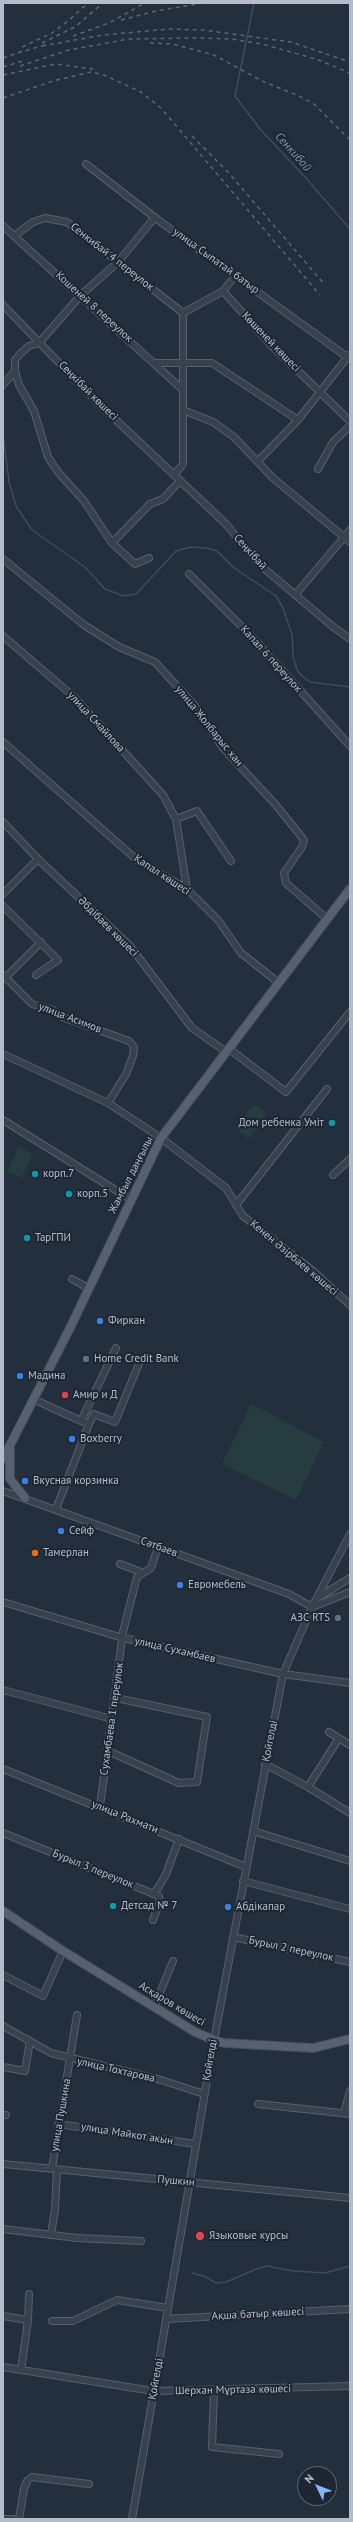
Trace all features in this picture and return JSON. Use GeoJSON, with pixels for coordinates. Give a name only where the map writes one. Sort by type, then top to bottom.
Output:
{"type":"FeatureCollection","features":[{"type":"Feature","properties":{"kind":"main road","name":"Жамбыл даңғылы"},"geometry":{"type":"LineString","coordinates":[[3,1459],[161,1138],[350,889]]}},
{"type":"Feature","properties":{"kind":"main road"},"geometry":{"type":"LineString","coordinates":[[3,1450],[11,1443]]}},
{"type":"Feature","properties":{"kind":"main road"},"geometry":{"type":"LineString","coordinates":[[11,1443],[10,1479],[25,1498]]}},
{"type":"Feature","properties":{"kind":"main road","name":"Асқаров көшесі"},"geometry":{"type":"LineString","coordinates":[[3,1911],[63,1951],[154,2007],[195,2032],[214,2040],[224,2043],[313,2048],[350,2039]]}},
{"type":"Feature","properties":{"kind":"street","name":"улица Сыпатай батыр"},"geometry":{"type":"LineString","coordinates":[[86,164],[154,217],[349,356]]}},
{"type":"Feature","properties":{"kind":"street"},"geometry":{"type":"LineString","coordinates":[[149,558],[135,564],[112,544],[84,501],[58,472],[48,457],[34,411],[19,385],[15,371],[15,360],[29,346],[39,342],[81,295],[119,261],[154,217]]}},
{"type":"Feature","properties":{"kind":"street","name":"Сенкибай 4 переулок"},"geometry":{"type":"LineString","coordinates":[[14,236],[33,222],[45,218],[67,222],[119,261],[183,313]]}},
{"type":"Feature","properties":{"kind":"street","name":"Кошеней 8 переулок"},"geometry":{"type":"LineString","coordinates":[[3,226],[81,295],[183,390]]}},
{"type":"Feature","properties":{"kind":"street"},"geometry":{"type":"LineString","coordinates":[[174,475],[183,464],[183,313],[223,291],[236,275]]}},
{"type":"Feature","properties":{"kind":"street","name":"Көшеней көшесі"},"geometry":{"type":"LineString","coordinates":[[223,291],[272,346],[350,421]]}},
{"type":"Feature","properties":{"kind":"street","name":"Сеңкібай көшесі"},"geometry":{"type":"LineString","coordinates":[[3,305],[174,475]]}},
{"type":"Feature","properties":{"kind":"street"},"geometry":{"type":"LineString","coordinates":[[258,461],[298,420],[349,356]]}},
{"type":"Feature","properties":{"kind":"street"},"geometry":{"type":"LineString","coordinates":[[154,363],[212,363],[220,366],[298,420]]}},
{"type":"Feature","properties":{"kind":"street"},"geometry":{"type":"LineString","coordinates":[[3,385],[15,371]]}},
{"type":"Feature","properties":{"kind":"street"},"geometry":{"type":"LineString","coordinates":[[183,410],[212,422],[234,437],[273,478],[350,542]]}},
{"type":"Feature","properties":{"kind":"street"},"geometry":{"type":"LineString","coordinates":[[318,468],[333,442],[350,426]]}},
{"type":"Feature","properties":{"kind":"street","name":"Сеңкібай"},"geometry":{"type":"LineString","coordinates":[[174,475],[226,524],[259,564],[350,639]]}},
{"type":"Feature","properties":{"kind":"street"},"geometry":{"type":"LineString","coordinates":[[112,544],[150,504],[163,499],[180,481]]}},
{"type":"Feature","properties":{"kind":"street"},"geometry":{"type":"LineString","coordinates":[[295,595],[350,530]]}},
{"type":"Feature","properties":{"kind":"street","name":"улица Жолбарыс хан"},"geometry":{"type":"LineString","coordinates":[[3,559],[84,625],[119,647],[155,662],[195,706],[223,748],[276,805],[304,840],[302,847],[284,873],[291,889],[327,919]]}},
{"type":"Feature","properties":{"kind":"street","name":"Капал 6 переулок"},"geometry":{"type":"LineString","coordinates":[[189,574],[254,639],[350,746]]}},
{"type":"Feature","properties":{"kind":"street","name":"улица Смайлова"},"geometry":{"type":"LineString","coordinates":[[3,636],[74,697],[163,795],[176,819],[187,889]]}},
{"type":"Feature","properties":{"kind":"street","name":"Қапал көшесі"},"geometry":{"type":"LineString","coordinates":[[3,742],[137,860],[187,889],[218,920],[241,953],[279,983]]}},
{"type":"Feature","properties":{"kind":"street"},"geometry":{"type":"LineString","coordinates":[[176,819],[197,811],[231,861]]}},
{"type":"Feature","properties":{"kind":"street","name":"Әбдібаев көшесі"},"geometry":{"type":"LineString","coordinates":[[3,822],[38,859],[130,946],[192,1028],[227,1050],[286,1092],[350,1012]]}},
{"type":"Feature","properties":{"kind":"street"},"geometry":{"type":"LineString","coordinates":[[3,894],[38,859]]}},
{"type":"Feature","properties":{"kind":"street"},"geometry":{"type":"LineString","coordinates":[[3,906],[58,960],[36,975]]}},
{"type":"Feature","properties":{"kind":"street"},"geometry":{"type":"LineString","coordinates":[[4,976],[41,942]]}},
{"type":"Feature","properties":{"kind":"street","name":"улица Асимов"},"geometry":{"type":"LineString","coordinates":[[4,976],[32,1004],[53,1010],[62,1017],[130,1041],[134,1047],[133,1056],[126,1074],[108,1103]]}},
{"type":"Feature","properties":{"kind":"street","name":"Кенен Әзірбаев көшесі"},"geometry":{"type":"LineString","coordinates":[[3,1054],[108,1103],[161,1138],[226,1188],[243,1216],[313,1271],[350,1305]]}},
{"type":"Feature","properties":{"kind":"street"},"geometry":{"type":"LineString","coordinates":[[236,1204],[327,1089]]}},
{"type":"Feature","properties":{"kind":"street"},"geometry":{"type":"LineString","coordinates":[[3,1120],[130,1199]]}},
{"type":"Feature","properties":{"kind":"street"},"geometry":{"type":"LineString","coordinates":[[333,1175],[350,1158]]}},
{"type":"Feature","properties":{"kind":"street"},"geometry":{"type":"LineString","coordinates":[[72,1279],[88,1288]]}},
{"type":"Feature","properties":{"kind":"street"},"geometry":{"type":"LineString","coordinates":[[81,1421],[116,1348]]}},
{"type":"Feature","properties":{"kind":"street"},"geometry":{"type":"LineString","coordinates":[[56,1509],[94,1414],[115,1422],[118,1419],[140,1359]]}},
{"type":"Feature","properties":{"kind":"street"},"geometry":{"type":"LineString","coordinates":[[33,1399],[89,1424]]}},
{"type":"Feature","properties":{"kind":"street","name":"Сәтбаев"},"geometry":{"type":"LineString","coordinates":[[3,1491],[289,1594],[312,1607]]}},
{"type":"Feature","properties":{"kind":"street"},"geometry":{"type":"LineString","coordinates":[[319,1597],[350,1534]]}},
{"type":"Feature","properties":{"kind":"street","name":"Сухамбаева 1 переулок"},"geometry":{"type":"LineString","coordinates":[[100,1806],[116,1698],[123,1638],[135,1582],[141,1572],[151,1568],[158,1547]]}},
{"type":"Feature","properties":{"kind":"street"},"geometry":{"type":"LineString","coordinates":[[120,1564],[141,1572]]}},
{"type":"Feature","properties":{"kind":"street"},"geometry":{"type":"LineString","coordinates":[[319,1597],[350,1578]]}},
{"type":"Feature","properties":{"kind":"street"},"geometry":{"type":"LineString","coordinates":[[312,1607],[350,1592]]}},
{"type":"Feature","properties":{"kind":"street","name":"Қойгелді"},"geometry":{"type":"LineString","coordinates":[[132,2519],[204,2094],[283,1674],[312,1607],[319,1597]]}},
{"type":"Feature","properties":{"kind":"street","name":"улица Сухамбаев"},"geometry":{"type":"LineString","coordinates":[[3,1602],[123,1638],[283,1674],[350,1683]]}},
{"type":"Feature","properties":{"kind":"street"},"geometry":{"type":"LineString","coordinates":[[3,1690],[112,1719]]}},
{"type":"Feature","properties":{"kind":"street"},"geometry":{"type":"LineString","coordinates":[[108,1751],[179,1783],[197,1782],[207,1717],[116,1698]]}},
{"type":"Feature","properties":{"kind":"street"},"geometry":{"type":"LineString","coordinates":[[329,1732],[350,1745]]}},
{"type":"Feature","properties":{"kind":"street"},"geometry":{"type":"LineString","coordinates":[[308,1787],[339,1738]]}},
{"type":"Feature","properties":{"kind":"street"},"geometry":{"type":"LineString","coordinates":[[265,1764],[350,1812]]}},
{"type":"Feature","properties":{"kind":"street","name":"улица Рахмати"},"geometry":{"type":"LineString","coordinates":[[3,1769],[100,1806],[246,1867]]}},
{"type":"Feature","properties":{"kind":"street"},"geometry":{"type":"LineString","coordinates":[[253,1831],[350,1861]]}},
{"type":"Feature","properties":{"kind":"street","name":"Бурыл 3 переулок"},"geometry":{"type":"LineString","coordinates":[[3,1833],[152,1893]]}},
{"type":"Feature","properties":{"kind":"street"},"geometry":{"type":"LineString","coordinates":[[153,1920],[160,1898],[152,1893],[158,1888],[166,1874],[179,1839]]}},
{"type":"Feature","properties":{"kind":"street"},"geometry":{"type":"LineString","coordinates":[[243,1881],[350,1909]]}},
{"type":"Feature","properties":{"kind":"street","name":"Бурыл 2 переулок"},"geometry":{"type":"LineString","coordinates":[[233,1937],[350,1962]]}},
{"type":"Feature","properties":{"kind":"street"},"geometry":{"type":"LineString","coordinates":[[3,1975],[43,1996],[63,1951]]}},
{"type":"Feature","properties":{"kind":"street"},"geometry":{"type":"LineString","coordinates":[[154,2007],[173,1960]]}},
{"type":"Feature","properties":{"kind":"street","name":"улица Пушкина"},"geometry":{"type":"LineString","coordinates":[[51,2235],[55,2209],[54,2169],[58,2124],[71,2060],[77,2015]]}},
{"type":"Feature","properties":{"kind":"street","name":"улица Тохтарова"},"geometry":{"type":"LineString","coordinates":[[3,2026],[51,2053],[71,2060],[161,2080],[204,2094]]}},
{"type":"Feature","properties":{"kind":"street"},"geometry":{"type":"LineString","coordinates":[[3,2067],[25,2071],[30,2042]]}},
{"type":"Feature","properties":{"kind":"street"},"geometry":{"type":"LineString","coordinates":[[258,2104],[347,2114],[350,2091]]}},
{"type":"Feature","properties":{"kind":"street","name":"улица Майкот акын"},"geometry":{"type":"LineString","coordinates":[[58,2124],[196,2144]]}},
{"type":"Feature","properties":{"kind":"street","name":"Пушкин"},"geometry":{"type":"LineString","coordinates":[[3,2164],[350,2198]]}},
{"type":"Feature","properties":{"kind":"street"},"geometry":{"type":"LineString","coordinates":[[3,2229],[51,2235],[141,2241]]}},
{"type":"Feature","properties":{"kind":"street"},"geometry":{"type":"LineString","coordinates":[[21,2370],[28,2320],[29,2294]]}},
{"type":"Feature","properties":{"kind":"street"},"geometry":{"type":"LineString","coordinates":[[52,2321],[73,2321],[117,2300],[168,2308]]}},
{"type":"Feature","properties":{"kind":"street","name":"Ақша батыр көшесі"},"geometry":{"type":"LineString","coordinates":[[166,2319],[350,2309]]}},
{"type":"Feature","properties":{"kind":"street"},"geometry":{"type":"LineString","coordinates":[[3,2316],[28,2320]]}},
{"type":"Feature","properties":{"kind":"street","name":"Шерхан Мұртаза көшесі"},"geometry":{"type":"LineString","coordinates":[[3,2367],[153,2391],[214,2391],[350,2386]]}},
{"type":"Feature","properties":{"kind":"street"},"geometry":{"type":"LineString","coordinates":[[214,2391],[212,2447],[279,2454]]}},
{"type":"Feature","properties":{"kind":"street"},"geometry":{"type":"LineString","coordinates":[[19,2519],[24,2489],[27,2481],[32,2477],[89,2484]]}},
{"type":"Feature","properties":{"kind":"street"},"geometry":{"type":"LineString","coordinates":[[3,2519],[13,2519]]}},
{"type":"Feature","properties":{"kind":"green space"},"geometry":{"type":"Polygon","coordinates":[[[254,1104],[267,1114],[248,1139],[235,1128],[254,1104]]]}},
{"type":"Feature","properties":{"kind":"green space"},"geometry":{"type":"Polygon","coordinates":[[[19,1147],[33,1154],[22,1178],[7,1172],[19,1147]]]}},
{"type":"Feature","properties":{"kind":"green space"},"geometry":{"type":"Polygon","coordinates":[[[251,1404],[324,1442],[296,1500],[222,1464],[251,1404]]]}},
{"type":"Feature","properties":{"kind":"waterway","name":"Сенкибай"},"geometry":{"type":"LineString","coordinates":[[254,3],[235,96],[260,129],[305,177],[350,229]]}},
{"type":"Feature","properties":{"kind":"waterway"},"geometry":{"type":"LineString","coordinates":[[3,434],[9,482],[16,506],[32,530],[85,567],[105,589],[124,596],[136,594],[176,551],[190,547],[207,548],[217,551],[233,567],[276,596],[283,608],[292,635],[293,656],[297,670],[301,675],[310,682],[350,687]]}},
{"type":"Feature","properties":{"kind":"waterway"},"geometry":{"type":"LineString","coordinates":[[192,2273],[206,2277],[216,2283],[226,2282],[267,2266],[293,2271],[325,2273],[350,2266]]}},
{"type":"Feature","properties":{"kind":"railway"},"geometry":{"type":"LineString","coordinates":[[22,47],[52,33],[88,3]]}},
{"type":"Feature","properties":{"kind":"railway"},"geometry":{"type":"LineString","coordinates":[[42,43],[75,27],[103,3]]}},
{"type":"Feature","properties":{"kind":"railway"},"geometry":{"type":"LineString","coordinates":[[73,36],[109,23],[145,3]]}},
{"type":"Feature","properties":{"kind":"railway"},"geometry":{"type":"LineString","coordinates":[[121,20],[156,11],[203,3]]}},
{"type":"Feature","properties":{"kind":"railway"},"geometry":{"type":"LineString","coordinates":[[42,46],[103,35],[169,29],[203,30],[291,42],[350,62]]}},
{"type":"Feature","properties":{"kind":"railway"},"geometry":{"type":"LineString","coordinates":[[20,66],[69,50],[129,39],[197,38],[231,39],[262,44],[316,59],[350,73]]}},
{"type":"Feature","properties":{"kind":"railway"},"geometry":{"type":"LineString","coordinates":[[150,43],[172,44],[214,55],[264,82],[297,95],[314,104],[350,140]]}},
{"type":"Feature","properties":{"kind":"railway"},"geometry":{"type":"LineString","coordinates":[[18,53],[48,44]]}},
{"type":"Feature","properties":{"kind":"railway"},"geometry":{"type":"LineString","coordinates":[[3,58],[23,51]]}},
{"type":"Feature","properties":{"kind":"railway"},"geometry":{"type":"LineString","coordinates":[[3,67],[26,60]]}},
{"type":"Feature","properties":{"kind":"railway"},"geometry":{"type":"LineString","coordinates":[[3,75],[56,64],[93,69]]}},
{"type":"Feature","properties":{"kind":"railway"},"geometry":{"type":"LineString","coordinates":[[3,98],[53,81],[91,72],[104,75],[141,92],[161,108],[320,295]]}},
{"type":"Feature","properties":{"kind":"railway"},"geometry":{"type":"LineString","coordinates":[[192,136],[228,172],[325,285]]}},
{"type":"Feature","properties":{"kind":"place","name":"Дом ребенка Умiт"},"geometry":{"type":"Point","coordinates":[332,1123]}},
{"type":"Feature","properties":{"kind":"place","name":"корп.7"},"geometry":{"type":"Point","coordinates":[35,1174]}},
{"type":"Feature","properties":{"kind":"place","name":"корп.5"},"geometry":{"type":"Point","coordinates":[69,1194]}},
{"type":"Feature","properties":{"kind":"place","name":"ТарГПИ"},"geometry":{"type":"Point","coordinates":[27,1238]}},
{"type":"Feature","properties":{"kind":"place","name":"Фиркан"},"geometry":{"type":"Point","coordinates":[100,1321]}},
{"type":"Feature","properties":{"kind":"place","name":"Home Credit Bank"},"geometry":{"type":"Point","coordinates":[86,1359]}},
{"type":"Feature","properties":{"kind":"place","name":"Мадина"},"geometry":{"type":"Point","coordinates":[20,1376]}},
{"type":"Feature","properties":{"kind":"place","name":"Амир и Д"},"geometry":{"type":"Point","coordinates":[65,1395]}},
{"type":"Feature","properties":{"kind":"place","name":"Boxberry"},"geometry":{"type":"Point","coordinates":[72,1439]}},
{"type":"Feature","properties":{"kind":"place","name":"Вкусная корзинка"},"geometry":{"type":"Point","coordinates":[25,1481]}},
{"type":"Feature","properties":{"kind":"place","name":"Сейф"},"geometry":{"type":"Point","coordinates":[61,1531]}},
{"type":"Feature","properties":{"kind":"place","name":"Тамерлан"},"geometry":{"type":"Point","coordinates":[35,1553]}},
{"type":"Feature","properties":{"kind":"place","name":"Евромебель"},"geometry":{"type":"Point","coordinates":[180,1585]}},
{"type":"Feature","properties":{"kind":"place","name":"АЗС RTS"},"geometry":{"type":"Point","coordinates":[338,1618]}},
{"type":"Feature","properties":{"kind":"place","name":"Детсад № 7"},"geometry":{"type":"Point","coordinates":[113,1906]}},
{"type":"Feature","properties":{"kind":"place","name":"Абдiкапар"},"geometry":{"type":"Point","coordinates":[228,1907]}},
{"type":"Feature","properties":{"kind":"place","name":"Языковые курсы"},"geometry":{"type":"Point","coordinates":[200,2236]}}]}
